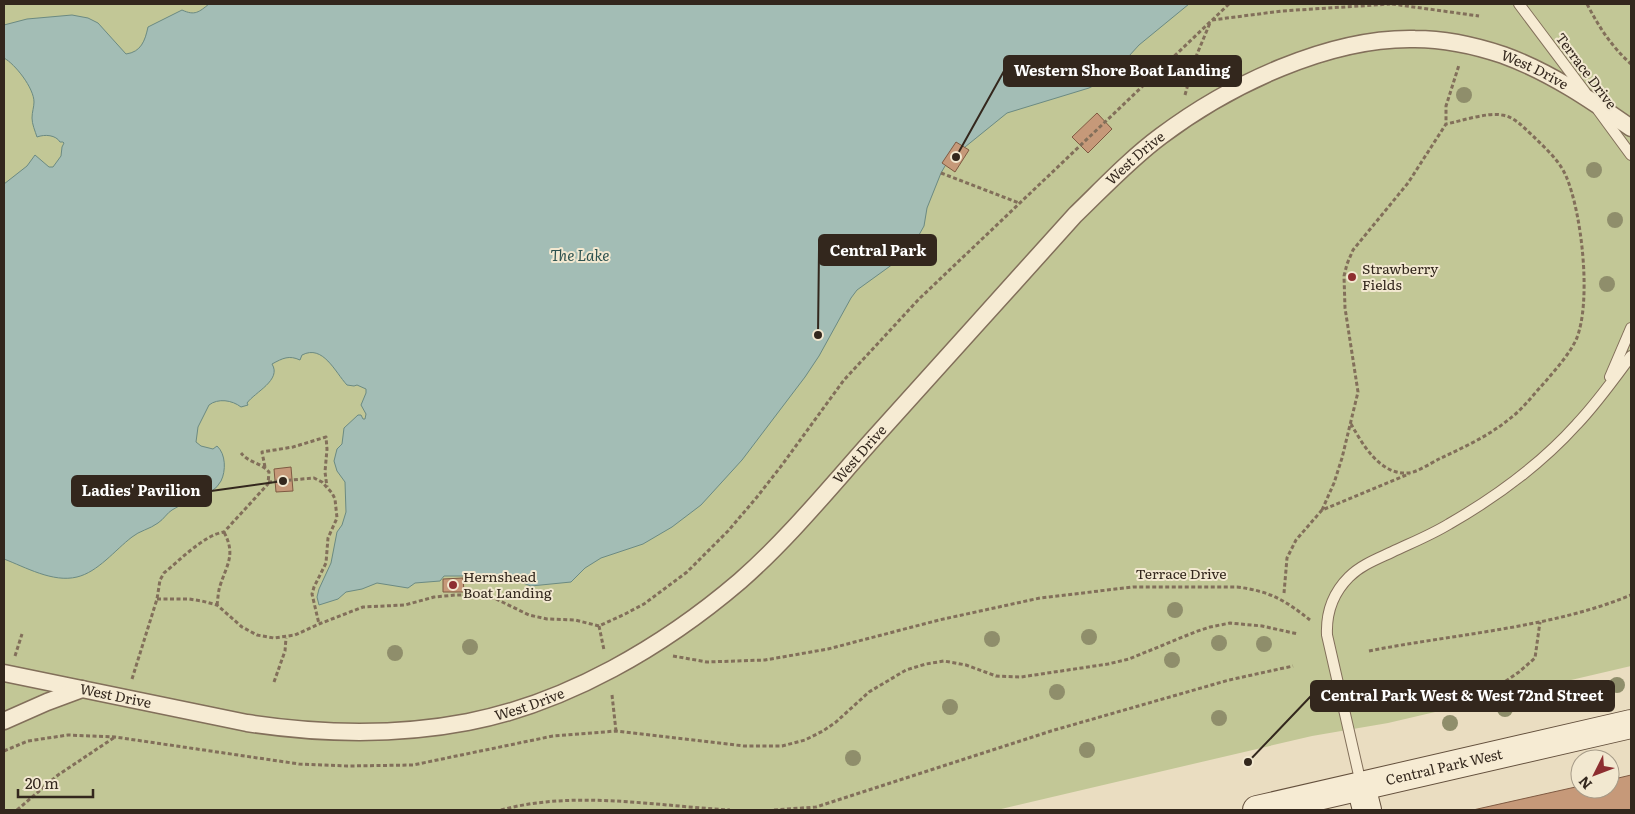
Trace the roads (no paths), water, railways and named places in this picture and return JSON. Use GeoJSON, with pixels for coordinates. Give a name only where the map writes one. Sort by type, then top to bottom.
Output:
{"type":"FeatureCollection","features":[{"type":"Feature","properties":{"kind":"main road","name":"Central Park West"},"geometry":{"type":"LineString","coordinates":[[1257,810],[1364,798],[1631,724]]}},
{"type":"Feature","properties":{"kind":"street","name":"West Drive"},"geometry":{"type":"LineString","coordinates":[[4,673],[247,723],[286,729],[360,732],[400,730],[469,722],[503,714],[563,692],[610,671],[646,651],[678,630],[741,580],[768,554],[1075,215],[1110,180],[1161,136],[1220,97],[1273,71],[1336,49],[1365,42],[1392,39],[1437,40],[1502,55],[1551,77],[1590,99],[1631,128]]}},
{"type":"Feature","properties":{"kind":"street"},"geometry":{"type":"LineString","coordinates":[[4,721],[82,688]]}},
{"type":"Feature","properties":{"kind":"lane","name":"Terrace Drive"},"geometry":{"type":"LineString","coordinates":[[1519,4],[1631,155]]}},
{"type":"Feature","properties":{"kind":"lane"},"geometry":{"type":"LineString","coordinates":[[1604,392],[1631,328]]}},
{"type":"Feature","properties":{"kind":"lane"},"geometry":{"type":"LineString","coordinates":[[1364,798],[1327,635],[1327,618],[1332,600],[1350,576],[1367,564],[1447,525],[1518,479],[1560,442],[1591,409],[1631,356]]}},
{"type":"Feature","properties":{"kind":"water","name":"The Lake"},"geometry":{"type":"Polygon","coordinates":[[[209,4],[1189,4],[1139,45],[1109,78],[1089,88],[1007,113],[945,166],[927,208],[924,226],[915,242],[893,264],[857,290],[805,377],[742,460],[701,505],[672,527],[643,544],[601,558],[585,568],[571,582],[531,586],[515,580],[496,583],[487,580],[473,581],[464,576],[444,576],[440,581],[415,583],[408,588],[377,583],[362,589],[346,592],[338,599],[319,605],[317,597],[319,589],[331,563],[337,532],[342,525],[346,512],[345,482],[337,471],[334,461],[337,449],[342,444],[344,428],[358,415],[365,419],[366,414],[361,405],[366,389],[357,385],[347,385],[328,361],[316,353],[302,355],[300,360],[286,358],[272,364],[274,370],[271,380],[247,403],[248,405],[241,407],[229,401],[217,401],[209,405],[198,427],[196,442],[201,446],[213,449],[217,446],[222,453],[224,472],[221,481],[212,491],[172,510],[158,523],[135,535],[92,570],[77,577],[58,578],[49,576],[4,559],[4,184],[27,166],[35,155],[49,167],[53,167],[61,156],[64,143],[50,136],[37,137],[32,120],[34,102],[31,90],[18,71],[4,58],[4,25],[27,19],[72,15],[88,18],[98,23],[126,54],[135,51],[142,45],[148,27],[182,10],[190,13],[197,12],[209,4]]]}},
{"type":"Feature","properties":{"kind":"place","name":"Western Shore Boat Landing"},"geometry":{"type":"Point","coordinates":[956,157]}},
{"type":"Feature","properties":{"kind":"place","name":"Strawberry Fields"},"geometry":{"type":"Point","coordinates":[1352,277]}},
{"type":"Feature","properties":{"kind":"place","name":"Central Park"},"geometry":{"type":"Point","coordinates":[818,335]}},
{"type":"Feature","properties":{"kind":"place","name":"Ladies' Pavilion"},"geometry":{"type":"Point","coordinates":[283,481]}},
{"type":"Feature","properties":{"kind":"place","name":"Hernshead Boat Landing"},"geometry":{"type":"Point","coordinates":[453,585]}},
{"type":"Feature","properties":{"kind":"place","name":"Central Park West & West 72nd Street"},"geometry":{"type":"Point","coordinates":[1248,762]}}]}
